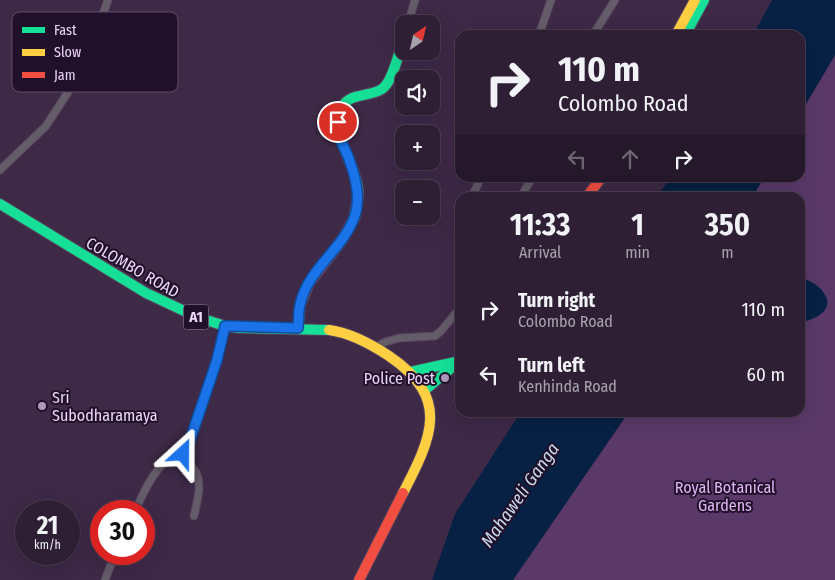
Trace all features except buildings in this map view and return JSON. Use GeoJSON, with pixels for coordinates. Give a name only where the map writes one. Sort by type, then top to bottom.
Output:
{"type":"FeatureCollection","features":[{"type":"Feature","properties":{"kind":"main road"},"geometry":{"type":"LineString","coordinates":[[679,30],[695,0]]}},
{"type":"Feature","properties":{"kind":"main road"},"geometry":{"type":"LineString","coordinates":[[688,30],[704,0]]}},
{"type":"Feature","properties":{"kind":"main road"},"geometry":{"type":"LineString","coordinates":[[298,328],[300,305],[309,283],[340,244],[355,217],[358,190],[351,162],[338,134],[340,112],[346,102],[354,96],[382,90],[390,78],[396,60]]}},
{"type":"Feature","properties":{"kind":"main road","name":"COLOMBO ROAD"},"geometry":{"type":"LineString","coordinates":[[0,204],[166,304],[200,319],[225,326],[298,328],[342,333],[361,339],[376,347],[410,372],[424,390],[430,412],[427,436],[411,477],[359,580]]}},
{"type":"Feature","properties":{"kind":"main road"},"geometry":{"type":"LineString","coordinates":[[410,372],[455,362]]}},
{"type":"Feature","properties":{"kind":"main road"},"geometry":{"type":"LineString","coordinates":[[424,390],[455,365]]}},
{"type":"Feature","properties":{"kind":"street"},"geometry":{"type":"LineString","coordinates":[[104,12],[108,0]]}},
{"type":"Feature","properties":{"kind":"street"},"geometry":{"type":"LineString","coordinates":[[411,15],[416,0]]}},
{"type":"Feature","properties":{"kind":"street"},"geometry":{"type":"LineString","coordinates":[[541,30],[551,0]]}},
{"type":"Feature","properties":{"kind":"street"},"geometry":{"type":"LineString","coordinates":[[595,30],[615,0]]}},
{"type":"Feature","properties":{"kind":"street"},"geometry":{"type":"LineString","coordinates":[[0,170],[46,126],[68,92]]}},
{"type":"Feature","properties":{"kind":"street"},"geometry":{"type":"LineString","coordinates":[[376,347],[399,338],[435,336],[455,314]]}},
{"type":"Feature","properties":{"kind":"street"},"geometry":{"type":"LineString","coordinates":[[140,500],[160,468],[169,459],[183,454],[187,449],[217,360],[225,326]]}},
{"type":"Feature","properties":{"kind":"street"},"geometry":{"type":"LineString","coordinates":[[177,456],[194,469],[198,476],[199,492],[194,516]]}},
{"type":"Feature","properties":{"kind":"street"},"geometry":{"type":"LineString","coordinates":[[105,580],[111,565]]}},
{"type":"Feature","properties":{"kind":"green space","name":"Royal Botanical Gardens"},"geometry":{"type":"Polygon","coordinates":[[[835,55],[835,580],[513,580],[625,417],[805,417],[805,192],[755,192],[761,182],[805,182],[805,106],[835,55]]]}},
{"type":"Feature","properties":{"kind":"water"},"geometry":{"type":"Polygon","coordinates":[[[772,0],[835,0],[835,55],[805,106],[805,30],[756,30],[772,0]]]}},
{"type":"Feature","properties":{"kind":"water"},"geometry":{"type":"Polygon","coordinates":[[[667,182],[761,182],[755,192],[660,192],[667,182]]]}},
{"type":"Feature","properties":{"kind":"water"},"geometry":{"type":"Polygon","coordinates":[[[805,279],[818,286],[827,300],[825,310],[817,317],[805,321],[805,279]]]}},
{"type":"Feature","properties":{"kind":"water","name":"Mahaweli Ganga"},"geometry":{"type":"Polygon","coordinates":[[[517,417],[625,417],[513,580],[432,580],[455,514],[517,417]]]}},
{"type":"Feature","properties":{"kind":"traffic: fast"},"geometry":{"type":"LineString","coordinates":[[688,30],[704,0]]}},
{"type":"Feature","properties":{"kind":"traffic: fast"},"geometry":{"type":"LineString","coordinates":[[355,213],[358,190],[339,132],[340,112],[343,105],[352,98],[382,89],[390,80],[397,60]]}},
{"type":"Feature","properties":{"kind":"traffic: fast"},"geometry":{"type":"LineString","coordinates":[[0,204],[146,293],[197,317],[225,326],[240,328],[329,330]]}},
{"type":"Feature","properties":{"kind":"traffic: fast"},"geometry":{"type":"LineString","coordinates":[[410,372],[455,362]]}},
{"type":"Feature","properties":{"kind":"traffic: fast"},"geometry":{"type":"LineString","coordinates":[[425,390],[455,365]]}},
{"type":"Feature","properties":{"kind":"traffic: slow"},"geometry":{"type":"LineString","coordinates":[[679,30],[695,0]]}},
{"type":"Feature","properties":{"kind":"traffic: slow"},"geometry":{"type":"LineString","coordinates":[[329,330],[353,336],[389,356],[409,372],[421,387],[428,403],[430,419],[428,436],[422,454],[403,493]]}},
{"type":"Feature","properties":{"kind":"traffic: jam"},"geometry":{"type":"LineString","coordinates":[[590,192],[598,182]]}},
{"type":"Feature","properties":{"kind":"traffic: jam"},"geometry":{"type":"LineString","coordinates":[[298,328],[300,305],[309,283],[340,243],[355,217],[355,213]]}},
{"type":"Feature","properties":{"kind":"traffic: jam"},"geometry":{"type":"LineString","coordinates":[[359,580],[403,493]]}},
{"type":"Feature","properties":{"kind":"place","name":"Police Post"},"geometry":{"type":"Point","coordinates":[445,378]}},
{"type":"Feature","properties":{"kind":"place","name":"Sri Subodharamaya"},"geometry":{"type":"Point","coordinates":[42,406]}},
{"type":"Feature","properties":{"kind":"route"},"geometry":{"type":"LineString","coordinates":[[183,454],[187,449],[220,351],[225,326],[298,328],[300,305],[309,283],[340,244],[355,217],[358,190],[351,162],[338,134],[338,122]]}}]}
